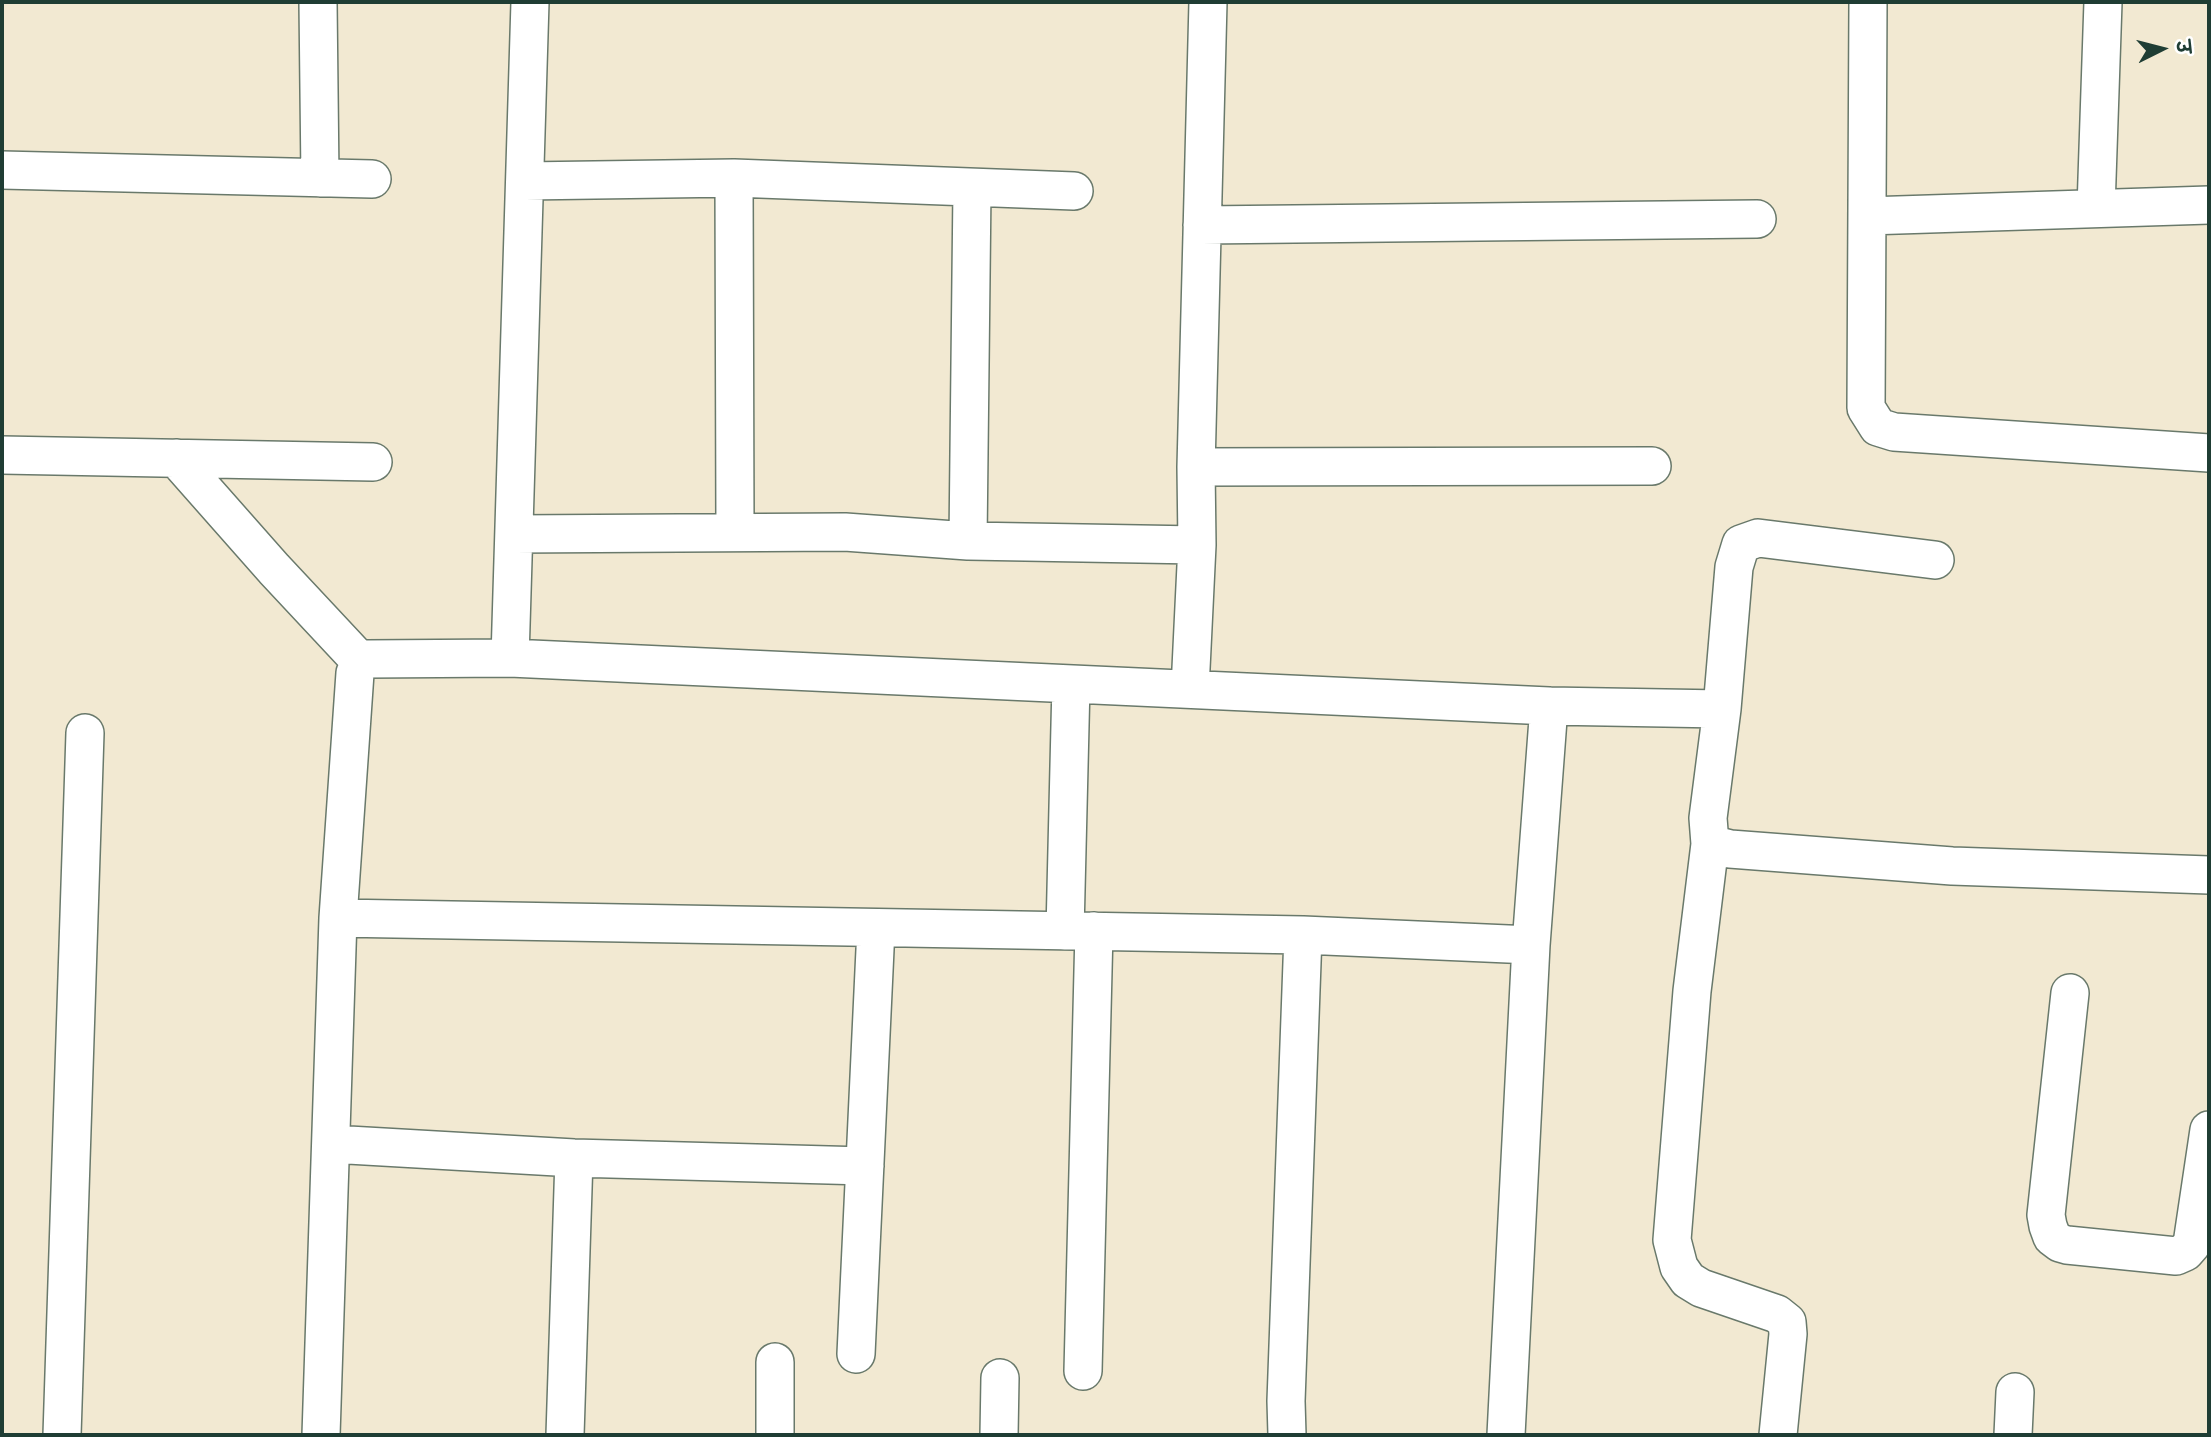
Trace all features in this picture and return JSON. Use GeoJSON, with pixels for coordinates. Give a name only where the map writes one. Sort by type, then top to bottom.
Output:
{"type":"FeatureCollection","features":[{"type":"Feature","properties":{"kind":"street"},"geometry":{"type":"LineString","coordinates":[[317,2],[320,178]]}},
{"type":"Feature","properties":{"kind":"street"},"geometry":{"type":"LineString","coordinates":[[510,658],[530,2]]}},
{"type":"Feature","properties":{"kind":"street"},"geometry":{"type":"LineString","coordinates":[[1190,689],[1197,545],[1196,467],[1208,2]]}},
{"type":"Feature","properties":{"kind":"street"},"geometry":{"type":"LineString","coordinates":[[1868,2],[1866,408],[1878,427],[1894,432],[2209,453]]}},
{"type":"Feature","properties":{"kind":"street"},"geometry":{"type":"LineString","coordinates":[[2096,208],[2104,2]]}},
{"type":"Feature","properties":{"kind":"street"},"geometry":{"type":"LineString","coordinates":[[2,170],[372,179]]}},
{"type":"Feature","properties":{"kind":"street"},"geometry":{"type":"LineString","coordinates":[[525,181],[734,178],[1074,191]]}},
{"type":"Feature","properties":{"kind":"street"},"geometry":{"type":"LineString","coordinates":[[734,178],[735,532]]}},
{"type":"Feature","properties":{"kind":"street"},"geometry":{"type":"LineString","coordinates":[[968,541],[972,188]]}},
{"type":"Feature","properties":{"kind":"street"},"geometry":{"type":"LineString","coordinates":[[1867,216],[2209,205]]}},
{"type":"Feature","properties":{"kind":"street"},"geometry":{"type":"LineString","coordinates":[[1202,225],[1757,219]]}},
{"type":"Feature","properties":{"kind":"street"},"geometry":{"type":"LineString","coordinates":[[2,455],[373,462]]}},
{"type":"Feature","properties":{"kind":"street"},"geometry":{"type":"LineString","coordinates":[[176,458],[360,661]]}},
{"type":"Feature","properties":{"kind":"street"},"geometry":{"type":"LineString","coordinates":[[1196,467],[1652,466]]}},
{"type":"Feature","properties":{"kind":"street"},"geometry":{"type":"LineString","coordinates":[[514,534],[845,532],[968,541],[1197,545]]}},
{"type":"Feature","properties":{"kind":"street"},"geometry":{"type":"LineString","coordinates":[[1778,1435],[1787,1322],[1777,1314],[1700,1288],[1688,1280],[1679,1268],[1672,1240],[1692,990],[1710,844],[1708,818],[1723,709],[1734,567],[1741,544],[1758,538],[1935,560]]}},
{"type":"Feature","properties":{"kind":"street"},"geometry":{"type":"LineString","coordinates":[[360,661],[510,658],[1549,706],[1723,709]]}},
{"type":"Feature","properties":{"kind":"street"},"geometry":{"type":"LineString","coordinates":[[321,1435],[338,918],[355,673],[360,661]]}},
{"type":"Feature","properties":{"kind":"street"},"geometry":{"type":"LineString","coordinates":[[1071,684],[1079,931],[1083,1371]]}},
{"type":"Feature","properties":{"kind":"street"},"geometry":{"type":"LineString","coordinates":[[1506,1435],[1531,945],[1549,706]]}},
{"type":"Feature","properties":{"kind":"street"},"geometry":{"type":"LineString","coordinates":[[62,1435],[85,733]]}},
{"type":"Feature","properties":{"kind":"street"},"geometry":{"type":"LineString","coordinates":[[1710,844],[1730,849],[1952,866],[2209,875]]}},
{"type":"Feature","properties":{"kind":"street"},"geometry":{"type":"LineString","coordinates":[[338,918],[1303,934],[1531,945]]}},
{"type":"Feature","properties":{"kind":"street"},"geometry":{"type":"LineString","coordinates":[[856,1354],[876,928]]}},
{"type":"Feature","properties":{"kind":"street"},"geometry":{"type":"LineString","coordinates":[[1287,1435],[1303,934]]}},
{"type":"Feature","properties":{"kind":"street"},"geometry":{"type":"LineString","coordinates":[[2070,993],[2046,1215],[2052,1237],[2067,1245],[2176,1256],[2185,1252],[2192,1244],[2209,1130]]}},
{"type":"Feature","properties":{"kind":"street"},"geometry":{"type":"LineString","coordinates":[[331,1144],[574,1158],[865,1167]]}},
{"type":"Feature","properties":{"kind":"street"},"geometry":{"type":"LineString","coordinates":[[565,1435],[574,1158]]}},
{"type":"Feature","properties":{"kind":"street"},"geometry":{"type":"LineString","coordinates":[[775,1363],[775,1435]]}},
{"type":"Feature","properties":{"kind":"street"},"geometry":{"type":"LineString","coordinates":[[999,1435],[1000,1378]]}},
{"type":"Feature","properties":{"kind":"street"},"geometry":{"type":"LineString","coordinates":[[2013,1435],[2015,1392]]}}]}
